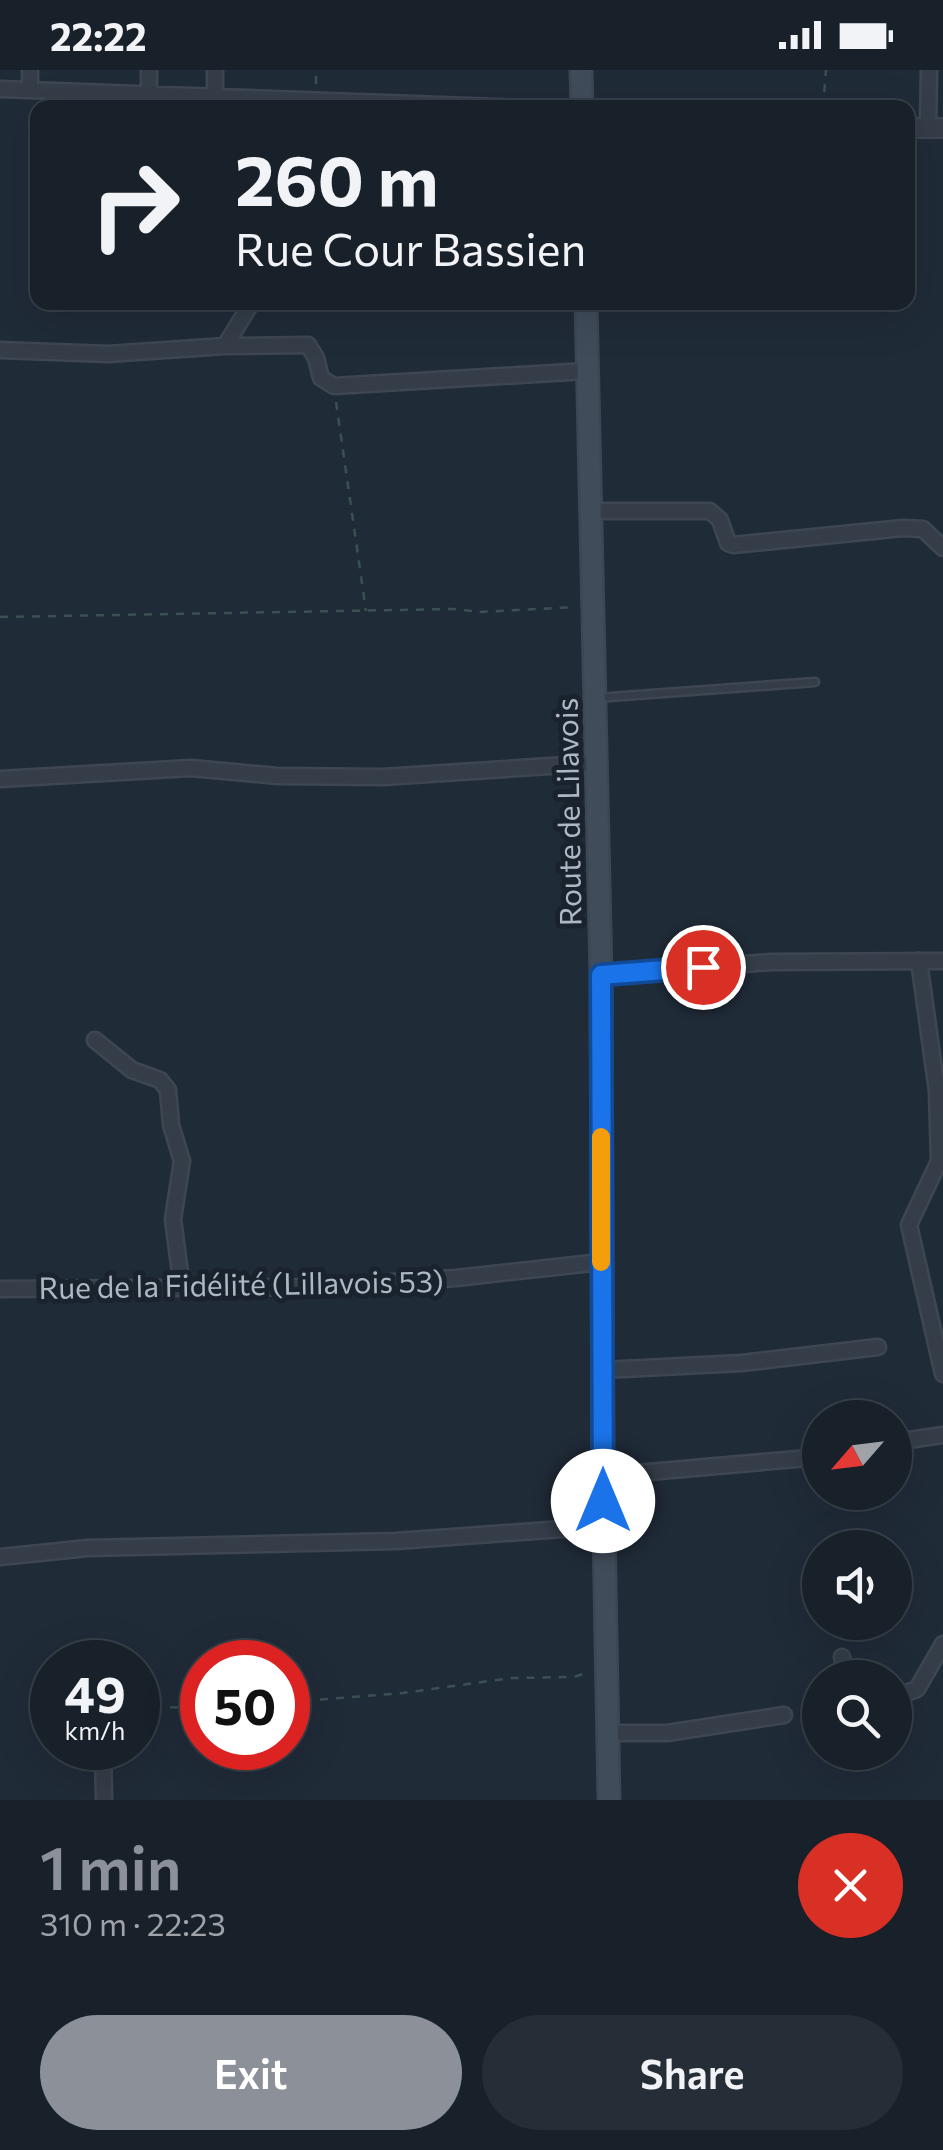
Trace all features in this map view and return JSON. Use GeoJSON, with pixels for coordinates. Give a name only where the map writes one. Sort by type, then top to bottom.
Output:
{"type":"FeatureCollection","features":[{"type":"Feature","properties":{"kind":"main road"},"geometry":{"type":"LineString","coordinates":[[581,70],[582,100]]}},
{"type":"Feature","properties":{"kind":"main road","name":"Route de Lilavois"},"geometry":{"type":"LineString","coordinates":[[586,310],[601,975],[609,1800]]}},
{"type":"Feature","properties":{"kind":"street"},"geometry":{"type":"LineString","coordinates":[[30,70],[30,88]]}},
{"type":"Feature","properties":{"kind":"street"},"geometry":{"type":"LineString","coordinates":[[149,70],[150,92]]}},
{"type":"Feature","properties":{"kind":"street"},"geometry":{"type":"LineString","coordinates":[[215,70],[215,97]]}},
{"type":"Feature","properties":{"kind":"street"},"geometry":{"type":"LineString","coordinates":[[929,70],[936,128]]}},
{"type":"Feature","properties":{"kind":"street"},"geometry":{"type":"LineString","coordinates":[[0,89],[150,92],[236,100]]}},
{"type":"Feature","properties":{"kind":"street"},"geometry":{"type":"LineString","coordinates":[[225,346],[247,310]]}},
{"type":"Feature","properties":{"kind":"street"},"geometry":{"type":"LineString","coordinates":[[0,350],[108,354],[308,345],[322,378],[334,386],[587,370]]}},
{"type":"Feature","properties":{"kind":"street"},"geometry":{"type":"LineString","coordinates":[[590,510],[710,511],[720,520],[728,544],[734,545],[902,528],[924,529],[943,548]]}},
{"type":"Feature","properties":{"kind":"street"},"geometry":{"type":"LineString","coordinates":[[0,779],[192,768],[278,776],[383,777],[596,763]]}},
{"type":"Feature","properties":{"kind":"street"},"geometry":{"type":"LineString","coordinates":[[919,961],[937,1092],[939,1161],[909,1225],[943,1374]]}},
{"type":"Feature","properties":{"kind":"street"},"geometry":{"type":"LineString","coordinates":[[601,975],[771,962],[943,961]]}},
{"type":"Feature","properties":{"kind":"street"},"geometry":{"type":"LineString","coordinates":[[96,1040],[132,1070],[160,1080],[168,1090],[171,1125],[182,1161],[173,1218],[182,1288]]}},
{"type":"Feature","properties":{"kind":"street","name":"Rue de la Fidélité (Lillavois 53)"},"geometry":{"type":"LineString","coordinates":[[0,1288],[332,1286],[456,1278],[601,1262]]}},
{"type":"Feature","properties":{"kind":"street"},"geometry":{"type":"LineString","coordinates":[[603,1370],[742,1362],[878,1346]]}},
{"type":"Feature","properties":{"kind":"street"},"geometry":{"type":"LineString","coordinates":[[912,1440],[943,1435]]}},
{"type":"Feature","properties":{"kind":"street"},"geometry":{"type":"LineString","coordinates":[[603,1476],[802,1459]]}},
{"type":"Feature","properties":{"kind":"street"},"geometry":{"type":"LineString","coordinates":[[0,1557],[88,1548],[396,1541],[604,1526]]}},
{"type":"Feature","properties":{"kind":"street"},"geometry":{"type":"LineString","coordinates":[[912,1691],[917,1689],[943,1644]]}},
{"type":"Feature","properties":{"kind":"street"},"geometry":{"type":"LineString","coordinates":[[607,1733],[667,1733],[784,1715]]}},
{"type":"Feature","properties":{"kind":"street"},"geometry":{"type":"LineString","coordinates":[[103,1770],[104,1800]]}},
{"type":"Feature","properties":{"kind":"lane"},"geometry":{"type":"LineString","coordinates":[[594,698],[814,682]]}},
{"type":"Feature","properties":{"kind":"path"},"geometry":{"type":"LineString","coordinates":[[315,100],[316,70]]}},
{"type":"Feature","properties":{"kind":"path"},"geometry":{"type":"LineString","coordinates":[[824,100],[826,70]]}},
{"type":"Feature","properties":{"kind":"path"},"geometry":{"type":"LineString","coordinates":[[334,386],[366,612]]}},
{"type":"Feature","properties":{"kind":"path"},"geometry":{"type":"LineString","coordinates":[[0,617],[453,609],[480,612],[592,606]]}},
{"type":"Feature","properties":{"kind":"path"},"geometry":{"type":"LineString","coordinates":[[310,1700],[510,1678],[574,1677],[605,1670]]}},
{"type":"Feature","properties":{"kind":"slow traffic"},"geometry":{"type":"LineString","coordinates":[[601,1137],[601,1262]]}},
{"type":"Feature","properties":{"kind":"route"},"geometry":{"type":"LineString","coordinates":[[603,1501],[601,975],[703,967]]}}]}
